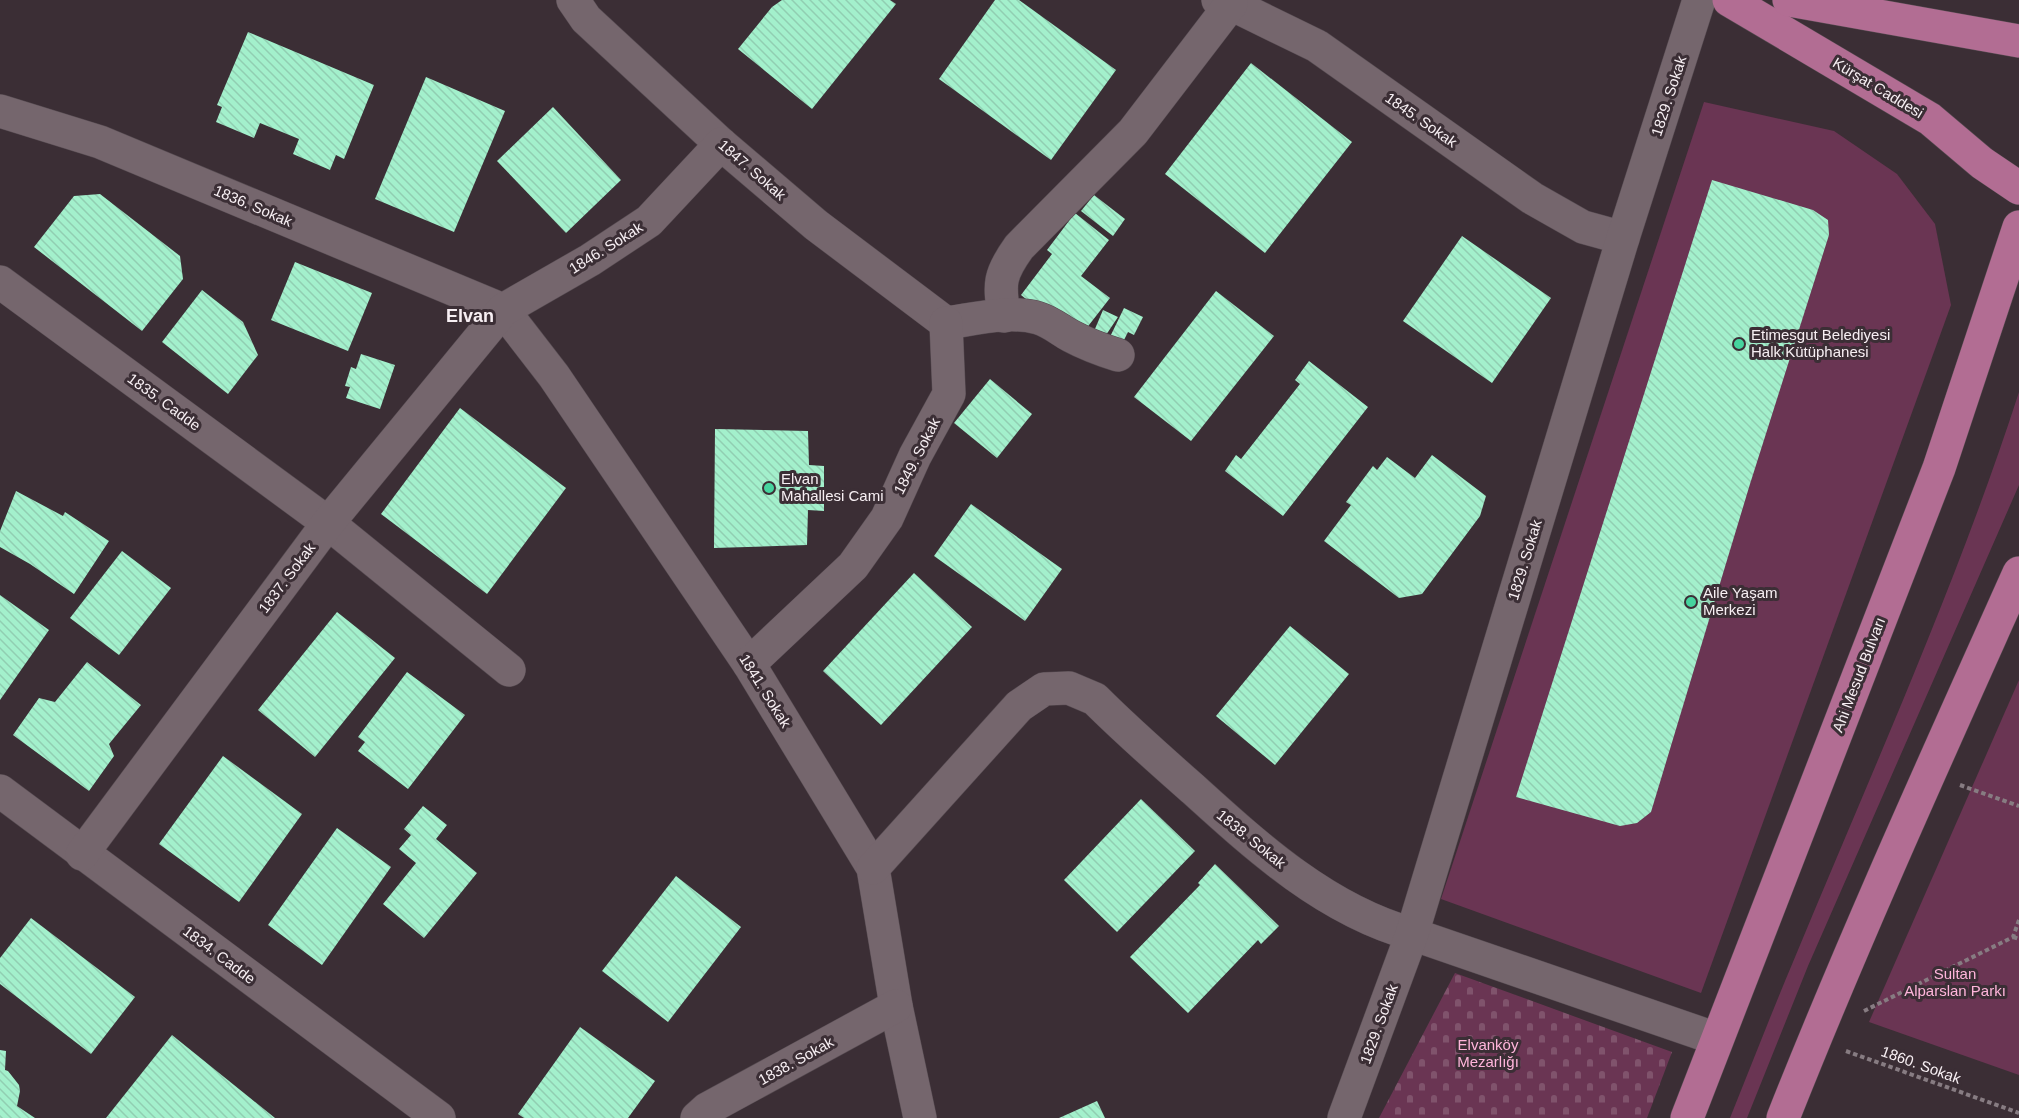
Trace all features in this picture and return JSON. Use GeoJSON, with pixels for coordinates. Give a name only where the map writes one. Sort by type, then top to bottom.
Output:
{"type":"FeatureCollection","features":[{"type":"Feature","properties":{"kind":"main road","name":"Kürşat Caddesi"},"geometry":{"type":"LineString","coordinates":[[1729,0],[1929,119],[1982,163],[2019,188]]}},
{"type":"Feature","properties":{"kind":"main road"},"geometry":{"type":"LineString","coordinates":[[1789,0],[2019,41]]}},
{"type":"Feature","properties":{"kind":"main road","name":"Ahi Mesud Bulvarı"},"geometry":{"type":"LineString","coordinates":[[1688,1118],[1939,468],[2019,227]]}},
{"type":"Feature","properties":{"kind":"main road"},"geometry":{"type":"LineString","coordinates":[[1784,1118],[1814,1040],[2019,573]]}},
{"type":"Feature","properties":{"kind":"street","name":"1847. Sokak"},"geometry":{"type":"LineString","coordinates":[[573,0],[586,19],[721,144],[816,225],[946,323]]}},
{"type":"Feature","properties":{"kind":"street","name":"1829. Sokak"},"geometry":{"type":"LineString","coordinates":[[1344,1118],[1412,934],[1623,238],[1699,0]]}},
{"type":"Feature","properties":{"kind":"street","name":"1845. Sokak"},"geometry":{"type":"LineString","coordinates":[[1225,2],[1317,46],[1532,198],[1583,227],[1623,238]]}},
{"type":"Feature","properties":{"kind":"street"},"geometry":{"type":"LineString","coordinates":[[1004,316],[1000,288],[1010,260],[1019,247],[1133,132],[1225,2]]}},
{"type":"Feature","properties":{"kind":"street","name":"1836. Sokak"},"geometry":{"type":"LineString","coordinates":[[0,111],[100,142],[503,310]]}},
{"type":"Feature","properties":{"kind":"street","name":"1846. Sokak"},"geometry":{"type":"LineString","coordinates":[[503,310],[590,260],[649,221],[721,144]]}},
{"type":"Feature","properties":{"kind":"street","name":"1835. Cadde"},"geometry":{"type":"LineString","coordinates":[[0,282],[328,523],[509,670]]}},
{"type":"Feature","properties":{"kind":"street","name":"1837. Sokak"},"geometry":{"type":"LineString","coordinates":[[82,854],[328,523],[503,310]]}},
{"type":"Feature","properties":{"kind":"street","name":"1841. Sokak"},"geometry":{"type":"LineString","coordinates":[[503,310],[560,385],[749,664],[873,868],[896,1006],[920,1118]]}},
{"type":"Feature","properties":{"kind":"street"},"geometry":{"type":"LineString","coordinates":[[946,323],[1021,315],[1038,318],[1054,324],[1093,346],[1118,355]]}},
{"type":"Feature","properties":{"kind":"street","name":"1849. Sokak"},"geometry":{"type":"LineString","coordinates":[[749,664],[853,566],[887,518],[915,456],[949,394],[946,323]]}},
{"type":"Feature","properties":{"kind":"street","name":"1838. Sokak"},"geometry":{"type":"LineString","coordinates":[[873,868],[1019,706],[1044,689],[1069,688],[1095,699],[1244,835],[1324,896],[1387,927],[1717,1039]]}},
{"type":"Feature","properties":{"kind":"street","name":"1834. Cadde"},"geometry":{"type":"LineString","coordinates":[[0,791],[439,1118]]}},
{"type":"Feature","properties":{"kind":"street","name":"1838. Sokak"},"geometry":{"type":"LineString","coordinates":[[697,1118],[707,1109],[896,1006]]}},
{"type":"Feature","properties":{"kind":"path"},"geometry":{"type":"LineString","coordinates":[[1929,774],[2019,806]]}},
{"type":"Feature","properties":{"kind":"path"},"geometry":{"type":"LineString","coordinates":[[2013,937],[2019,920]]}},
{"type":"Feature","properties":{"kind":"path"},"geometry":{"type":"LineString","coordinates":[[1814,1040],[1876,1005],[2019,934]]}},
{"type":"Feature","properties":{"kind":"path"},"geometry":{"type":"LineString","coordinates":[[2013,937],[2019,939]]}},
{"type":"Feature","properties":{"kind":"path","name":"1860. Sokak"},"geometry":{"type":"LineString","coordinates":[[1814,1040],[2019,1113]]}},
{"type":"Feature","properties":{"kind":"green space","name":"Aile Yaşam Merkezi"},"geometry":{"type":"Polygon","coordinates":[[[1704,102],[1834,131],[1897,174],[1935,224],[1951,305],[1701,993],[1441,899],[1704,102]]]}},
{"type":"Feature","properties":{"kind":"green space"},"geometry":{"type":"Polygon","coordinates":[[[2019,392],[2019,485],[1808,966],[1747,1118],[1730,1118],[1940,608],[1968,537],[2019,392]]]}},
{"type":"Feature","properties":{"kind":"green space","name":"Sultan Alparslan Parkı"},"geometry":{"type":"Polygon","coordinates":[[[2019,680],[2019,1075],[1869,1022],[2019,680]]]}},
{"type":"Feature","properties":{"kind":"green space","name":"Elvanköy Mezarlığı"},"geometry":{"type":"Polygon","coordinates":[[[1455,973],[1672,1052],[1647,1118],[1379,1118],[1455,973]]]}},
{"type":"Feature","properties":{"kind":"building"},"geometry":{"type":"Polygon","coordinates":[[[782,0],[890,0],[896,4],[812,109],[738,49],[772,7],[782,0]]]}},
{"type":"Feature","properties":{"kind":"building"},"geometry":{"type":"Polygon","coordinates":[[[995,0],[1019,0],[1116,70],[1051,160],[939,79],[995,0]]]}},
{"type":"Feature","properties":{"kind":"building"},"geometry":{"type":"Polygon","coordinates":[[[248,32],[374,85],[344,159],[336,155],[330,170],[293,154],[299,139],[260,123],[254,138],[216,122],[222,107],[217,105],[248,32]]]}},
{"type":"Feature","properties":{"kind":"building"},"geometry":{"type":"Polygon","coordinates":[[[1251,63],[1352,142],[1265,253],[1165,174],[1251,63]]]}},
{"type":"Feature","properties":{"kind":"building"},"geometry":{"type":"Polygon","coordinates":[[[426,77],[505,111],[454,232],[375,199],[426,77]]]}},
{"type":"Feature","properties":{"kind":"building"},"geometry":{"type":"Polygon","coordinates":[[[553,107],[621,180],[566,233],[497,161],[553,107]]]}},
{"type":"Feature","properties":{"kind":"building"},"geometry":{"type":"Polygon","coordinates":[[[1712,180],[1813,210],[1828,220],[1829,235],[1750,484],[1651,812],[1637,823],[1620,826],[1516,797],[1712,180]]]}},
{"type":"Feature","properties":{"kind":"building"},"geometry":{"type":"Polygon","coordinates":[[[100,194],[180,256],[183,279],[142,331],[34,247],[74,196],[100,194]]]}},
{"type":"Feature","properties":{"kind":"building"},"geometry":{"type":"Polygon","coordinates":[[[1094,195],[1125,219],[1113,236],[1081,211],[1094,195]]]}},
{"type":"Feature","properties":{"kind":"building"},"geometry":{"type":"Polygon","coordinates":[[[1075,213],[1109,240],[1081,276],[1110,298],[1082,334],[1056,323],[1021,295],[1052,254],[1047,250],[1075,213]]]}},
{"type":"Feature","properties":{"kind":"building"},"geometry":{"type":"Polygon","coordinates":[[[1462,236],[1551,298],[1492,383],[1403,321],[1462,236]]]}},
{"type":"Feature","properties":{"kind":"building"},"geometry":{"type":"Polygon","coordinates":[[[295,262],[372,293],[348,351],[271,320],[295,262]]]}},
{"type":"Feature","properties":{"kind":"building"},"geometry":{"type":"Polygon","coordinates":[[[202,290],[243,322],[258,355],[228,394],[162,342],[202,290]]]}},
{"type":"Feature","properties":{"kind":"building"},"geometry":{"type":"Polygon","coordinates":[[[1216,291],[1274,336],[1191,441],[1134,397],[1216,291]]]}},
{"type":"Feature","properties":{"kind":"building"},"geometry":{"type":"Polygon","coordinates":[[[1124,308],[1143,317],[1134,335],[1128,332],[1120,348],[1108,341],[1124,308]]]}},
{"type":"Feature","properties":{"kind":"building"},"geometry":{"type":"Polygon","coordinates":[[[1103,310],[1118,317],[1102,341],[1092,336],[1103,310]]]}},
{"type":"Feature","properties":{"kind":"building"},"geometry":{"type":"Polygon","coordinates":[[[361,354],[395,365],[380,409],[346,398],[350,387],[345,386],[351,367],[356,369],[361,354]]]}},
{"type":"Feature","properties":{"kind":"building"},"geometry":{"type":"Polygon","coordinates":[[[1309,361],[1368,407],[1283,516],[1225,471],[1236,455],[1241,459],[1300,384],[1295,380],[1309,361]]]}},
{"type":"Feature","properties":{"kind":"building"},"geometry":{"type":"Polygon","coordinates":[[[990,379],[1032,414],[997,458],[954,423],[990,379]]]}},
{"type":"Feature","properties":{"kind":"building"},"geometry":{"type":"Polygon","coordinates":[[[460,408],[566,488],[487,594],[381,514],[460,408]]]}},
{"type":"Feature","properties":{"kind":"building","name":"Elvan Mahallesi Cami"},"geometry":{"type":"Polygon","coordinates":[[[715,429],[808,431],[809,465],[824,466],[824,511],[808,510],[807,545],[714,548],[715,429]]]}},
{"type":"Feature","properties":{"kind":"building"},"geometry":{"type":"Polygon","coordinates":[[[1432,455],[1486,496],[1480,516],[1422,594],[1399,598],[1324,541],[1351,505],[1346,502],[1373,466],[1377,470],[1387,457],[1415,478],[1432,455]]]}},
{"type":"Feature","properties":{"kind":"building"},"geometry":{"type":"Polygon","coordinates":[[[16,491],[63,516],[65,512],[109,541],[74,594],[0,547],[0,531],[16,491]]]}},
{"type":"Feature","properties":{"kind":"building"},"geometry":{"type":"Polygon","coordinates":[[[971,504],[1062,569],[1025,621],[934,556],[971,504]]]}},
{"type":"Feature","properties":{"kind":"building"},"geometry":{"type":"Polygon","coordinates":[[[122,551],[171,588],[119,655],[70,618],[122,551]]]}},
{"type":"Feature","properties":{"kind":"building"},"geometry":{"type":"Polygon","coordinates":[[[914,573],[972,627],[881,725],[823,671],[914,573]]]}},
{"type":"Feature","properties":{"kind":"building"},"geometry":{"type":"Polygon","coordinates":[[[0,595],[49,630],[0,700],[0,595]]]}},
{"type":"Feature","properties":{"kind":"building"},"geometry":{"type":"Polygon","coordinates":[[[337,612],[395,658],[315,757],[258,710],[337,612]]]}},
{"type":"Feature","properties":{"kind":"building"},"geometry":{"type":"Polygon","coordinates":[[[1290,626],[1349,674],[1275,765],[1216,716],[1290,626]]]}},
{"type":"Feature","properties":{"kind":"building"},"geometry":{"type":"Polygon","coordinates":[[[87,662],[141,705],[109,744],[114,756],[89,791],[13,735],[39,698],[55,702],[87,662]]]}},
{"type":"Feature","properties":{"kind":"building"},"geometry":{"type":"Polygon","coordinates":[[[407,672],[465,715],[408,789],[358,751],[365,742],[358,737],[407,672]]]}},
{"type":"Feature","properties":{"kind":"building"},"geometry":{"type":"Polygon","coordinates":[[[223,756],[302,814],[239,902],[159,844],[223,756]]]}},
{"type":"Feature","properties":{"kind":"building"},"geometry":{"type":"Polygon","coordinates":[[[1141,799],[1195,851],[1117,932],[1064,880],[1141,799]]]}},
{"type":"Feature","properties":{"kind":"building"},"geometry":{"type":"Polygon","coordinates":[[[423,806],[447,825],[436,839],[477,873],[424,938],[383,904],[416,863],[399,849],[411,835],[404,829],[423,806]]]}},
{"type":"Feature","properties":{"kind":"building"},"geometry":{"type":"Polygon","coordinates":[[[337,828],[391,867],[322,965],[268,925],[337,828]]]}},
{"type":"Feature","properties":{"kind":"building"},"geometry":{"type":"Polygon","coordinates":[[[1215,864],[1279,926],[1261,944],[1258,940],[1188,1013],[1130,957],[1200,885],[1198,883],[1215,864]]]}},
{"type":"Feature","properties":{"kind":"building"},"geometry":{"type":"Polygon","coordinates":[[[676,876],[741,927],[668,1022],[602,971],[676,876]]]}},
{"type":"Feature","properties":{"kind":"building"},"geometry":{"type":"Polygon","coordinates":[[[31,918],[135,997],[91,1054],[0,984],[0,958],[31,918]]]}},
{"type":"Feature","properties":{"kind":"building"},"geometry":{"type":"Polygon","coordinates":[[[580,1027],[655,1081],[628,1118],[524,1118],[518,1114],[580,1027]]]}},
{"type":"Feature","properties":{"kind":"building"},"geometry":{"type":"Polygon","coordinates":[[[172,1035],[275,1118],[106,1118],[172,1035]]]}},
{"type":"Feature","properties":{"kind":"building"},"geometry":{"type":"Polygon","coordinates":[[[0,1050],[6,1051],[5,1070],[19,1085],[17,1106],[35,1118],[0,1118],[0,1050]]]}},
{"type":"Feature","properties":{"kind":"building"},"geometry":{"type":"Polygon","coordinates":[[[1097,1101],[1105,1118],[1059,1118],[1097,1101]]]}},
{"type":"Feature","properties":{"kind":"place","name":"Etimesgut Belediyesi Halk Kütüphanesi"},"geometry":{"type":"Point","coordinates":[1739,344]}},
{"type":"Feature","properties":{"kind":"place","name":"Elvan Mahallesi Cami"},"geometry":{"type":"Point","coordinates":[769,488]}},
{"type":"Feature","properties":{"kind":"place","name":"Aile Yaşam Merkezi"},"geometry":{"type":"Point","coordinates":[1691,602]}},
{"type":"Feature","properties":{"kind":"district","name":"Elvan"},"geometry":{"type":"Point","coordinates":[470,316]}}]}
